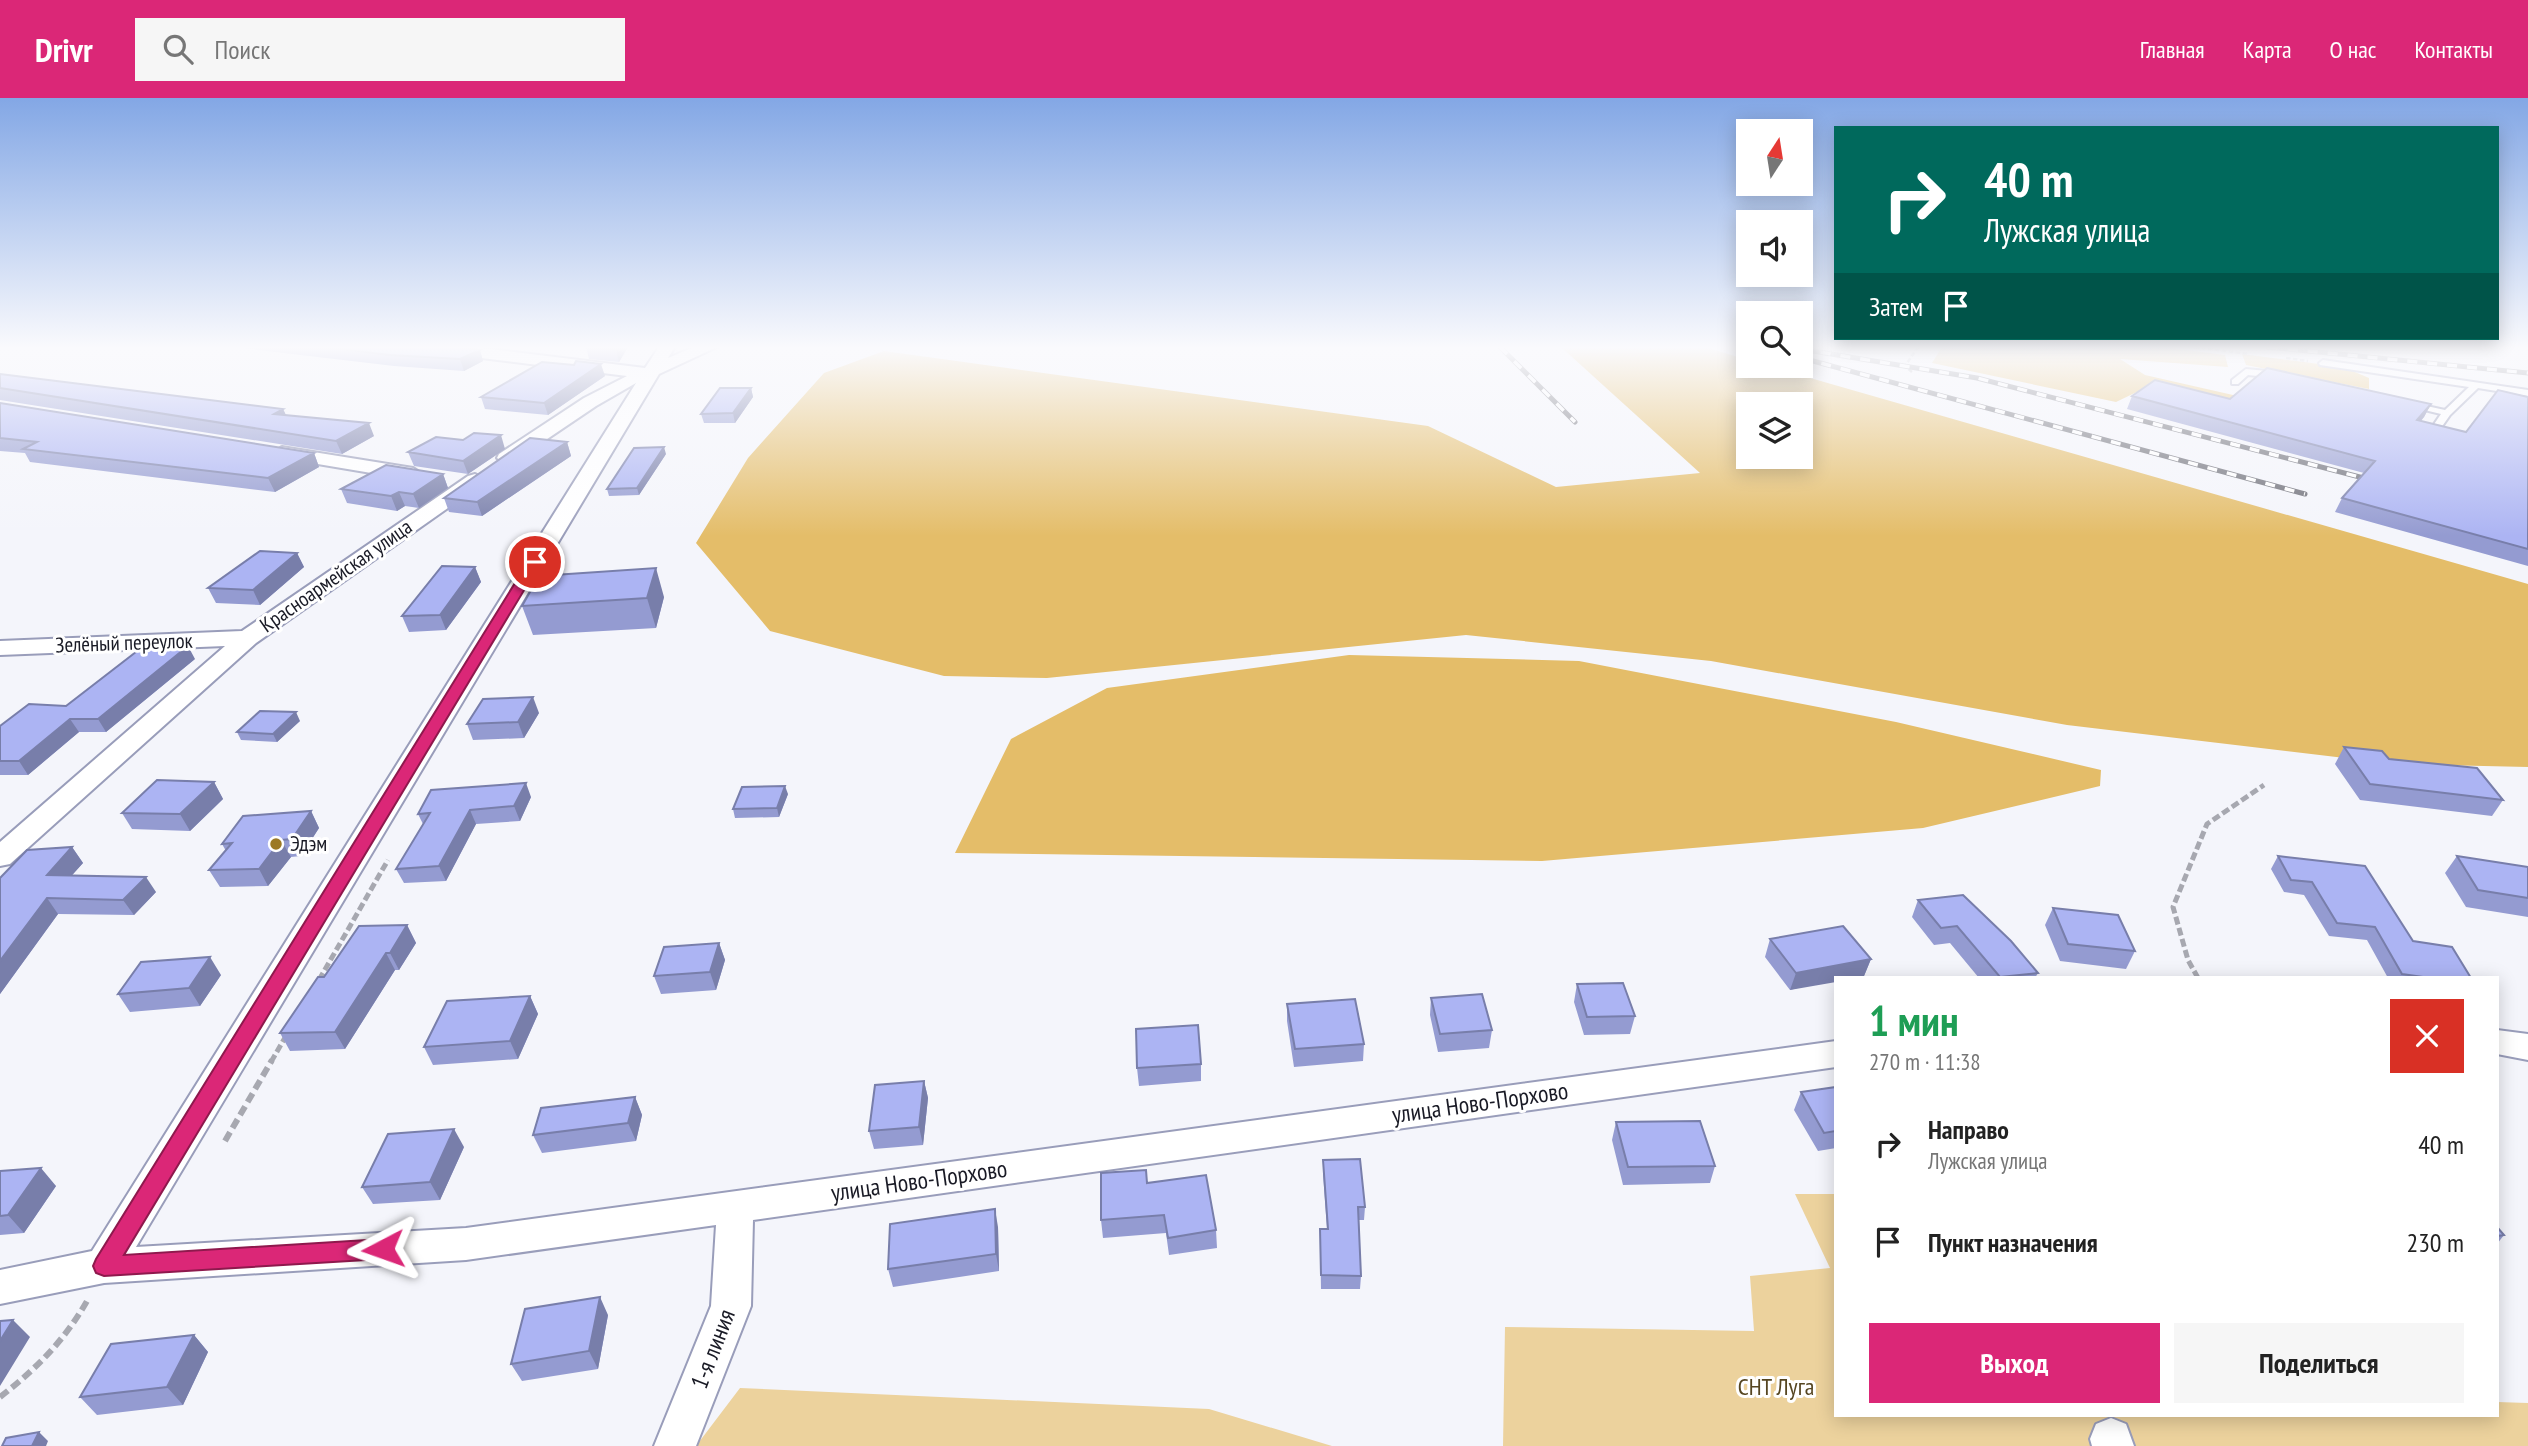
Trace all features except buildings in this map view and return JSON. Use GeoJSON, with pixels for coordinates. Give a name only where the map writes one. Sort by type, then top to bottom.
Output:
{"type":"FeatureCollection","features":[{"type":"Feature","properties":{"kind":"street","name":"Красноармейская улица"},"geometry":{"type":"LineString","coordinates":[[0,857],[248,638],[578,410]]}},
{"type":"Feature","properties":{"kind":"street"},"geometry":{"type":"LineString","coordinates":[[104,1266],[627,410]]}},
{"type":"Feature","properties":{"kind":"street"},"geometry":{"type":"LineString","coordinates":[[269,450],[470,483]]}},
{"type":"Feature","properties":{"kind":"street","name":"Зелёный переулок"},"geometry":{"type":"LineString","coordinates":[[0,648],[248,638]]}},
{"type":"Feature","properties":{"kind":"street"},"geometry":{"type":"LineString","coordinates":[[2499,1042],[2528,1047]]}},
{"type":"Feature","properties":{"kind":"street","name":"улица Ново-Порхово"},"geometry":{"type":"LineString","coordinates":[[0,1287],[104,1266],[466,1244],[1834,1054]]}},
{"type":"Feature","properties":{"kind":"street","name":"1-я линия"},"geometry":{"type":"LineString","coordinates":[[675,1446],[731,1306],[735,1206]]}},
{"type":"Feature","properties":{"kind":"lane"},"geometry":{"type":"LineString","coordinates":[[2434,410],[2447,413]]}},
{"type":"Feature","properties":{"kind":"lane"},"geometry":{"type":"LineString","coordinates":[[2433,433],[2450,410]]}},
{"type":"Feature","properties":{"kind":"path"},"geometry":{"type":"LineString","coordinates":[[2197,976],[2188,960],[2173,907],[2207,824],[2264,785]]}},
{"type":"Feature","properties":{"kind":"path"},"geometry":{"type":"LineString","coordinates":[[0,1397],[26,1377],[78,1320],[104,1266]]}},
{"type":"Feature","properties":{"kind":"green space","name":"СНТ Луга"},"geometry":{"type":"Polygon","coordinates":[[[1795,1194],[1834,1194],[1834,1417],[2499,1417],[2499,1402],[2528,1403],[2528,1446],[1503,1446],[1505,1327],[1754,1331],[1750,1276],[1830,1268],[1795,1194]]]}},
{"type":"Feature","properties":{"kind":"green space"},"geometry":{"type":"Polygon","coordinates":[[[740,1388],[1209,1409],[1332,1446],[696,1446],[740,1388]]]}},
{"type":"Feature","properties":{"kind":"shaded area"},"geometry":{"type":"Polygon","coordinates":[[[791,410],[1311,410],[1428,426],[1556,487],[1700,473],[1630,410],[1736,410],[1736,469],[1813,469],[1813,410],[1921,410],[2528,584],[2528,767],[2395,764],[2067,725],[1711,661],[1466,635],[1047,678],[944,676],[770,631],[696,543],[748,458],[791,410]]]}},
{"type":"Feature","properties":{"kind":"shaded area"},"geometry":{"type":"Polygon","coordinates":[[[2276,410],[2299,410],[2361,424],[2276,410]]]}},
{"type":"Feature","properties":{"kind":"shaded area"},"geometry":{"type":"Polygon","coordinates":[[[1349,655],[1579,661],[1896,722],[2101,770],[2100,786],[1923,828],[1542,861],[955,853],[1011,739],[1107,688],[1349,655]]]}},
{"type":"Feature","properties":{"kind":"railway"},"geometry":{"type":"LineString","coordinates":[[1563,410],[1575,422]]}},
{"type":"Feature","properties":{"kind":"railway"},"geometry":{"type":"LineString","coordinates":[[1994,410],[2305,494]]}},
{"type":"Feature","properties":{"kind":"railway"},"geometry":{"type":"LineString","coordinates":[[2100,410],[2379,482]]}},
{"type":"Feature","properties":{"kind":"place","name":"Эдэм"},"geometry":{"type":"Point","coordinates":[276,844]}},
{"type":"Feature","properties":{"kind":"route"},"geometry":{"type":"LineString","coordinates":[[383,1249],[104,1266],[535,562]]}}]}
